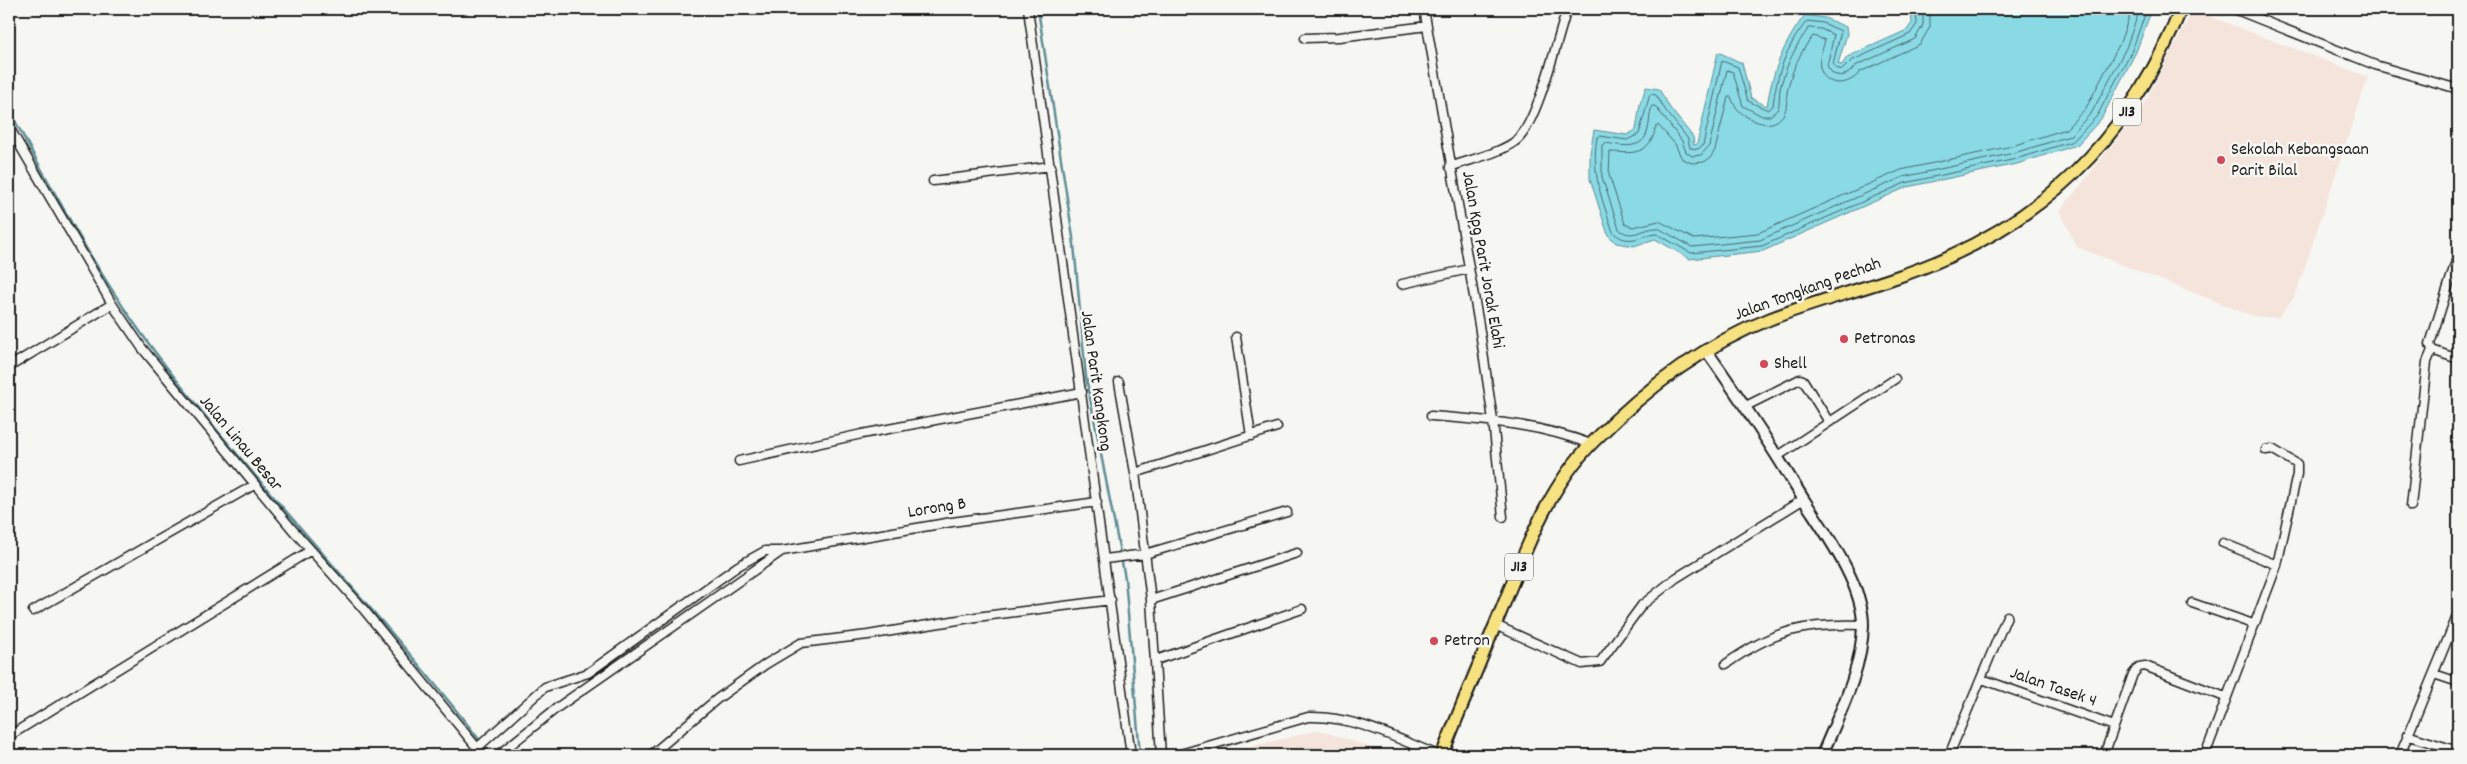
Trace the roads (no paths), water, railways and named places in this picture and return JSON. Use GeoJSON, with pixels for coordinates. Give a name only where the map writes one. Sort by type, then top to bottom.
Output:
{"type":"FeatureCollection","features":[{"type":"Feature","properties":{"kind":"main road","name":"Jalan Tongkang Pechah"},"geometry":{"type":"LineString","coordinates":[[1442,755],[1543,514],[1568,473],[1591,444],[1623,412],[1706,350],[1768,320],[1865,288],[1947,258],[2000,231],[2035,207],[2051,195],[2090,157],[2118,126],[2154,68],[2181,9]]}},
{"type":"Feature","properties":{"kind":"street","name":"Jalan Kpg Parit Jorak Elahi"},"geometry":{"type":"LineString","coordinates":[[1424,9],[1422,26],[1469,269],[1493,420],[1503,517]]}},
{"type":"Feature","properties":{"kind":"street"},"geometry":{"type":"LineString","coordinates":[[1450,166],[1508,146],[1518,139],[1540,95],[1567,9]]}},
{"type":"Feature","properties":{"kind":"street"},"geometry":{"type":"LineString","coordinates":[[2234,9],[2375,65],[2458,89]]}},
{"type":"Feature","properties":{"kind":"street","name":"Jalan Parit Kangkong"},"geometry":{"type":"LineString","coordinates":[[1028,10],[1131,755]]}},
{"type":"Feature","properties":{"kind":"street"},"geometry":{"type":"LineString","coordinates":[[1305,38],[1339,37],[1422,26]]}},
{"type":"Feature","properties":{"kind":"street","name":"Jalan Linau Besar"},"geometry":{"type":"LineString","coordinates":[[9,127],[112,304],[142,348],[254,484],[483,743],[483,755]]}},
{"type":"Feature","properties":{"kind":"street"},"geometry":{"type":"LineString","coordinates":[[933,181],[1051,166]]}},
{"type":"Feature","properties":{"kind":"street"},"geometry":{"type":"LineString","coordinates":[[2411,506],[2427,362],[2432,350],[2430,344],[2458,255]]}},
{"type":"Feature","properties":{"kind":"street"},"geometry":{"type":"LineString","coordinates":[[1402,284],[1469,269]]}},
{"type":"Feature","properties":{"kind":"street"},"geometry":{"type":"LineString","coordinates":[[9,367],[112,304]]}},
{"type":"Feature","properties":{"kind":"street"},"geometry":{"type":"LineString","coordinates":[[1236,337],[1251,436]]}},
{"type":"Feature","properties":{"kind":"street"},"geometry":{"type":"LineString","coordinates":[[1706,350],[1746,406],[1778,456],[1826,534],[1860,600],[1862,625],[1855,672],[1822,755]]}},
{"type":"Feature","properties":{"kind":"street"},"geometry":{"type":"LineString","coordinates":[[2432,350],[2458,359]]}},
{"type":"Feature","properties":{"kind":"street"},"geometry":{"type":"LineString","coordinates":[[1746,406],[1800,379],[1803,380],[1829,422]]}},
{"type":"Feature","properties":{"kind":"street"},"geometry":{"type":"LineString","coordinates":[[1778,456],[1896,379]]}},
{"type":"Feature","properties":{"kind":"street"},"geometry":{"type":"LineString","coordinates":[[1118,382],[1135,473],[1151,600],[1161,755]]}},
{"type":"Feature","properties":{"kind":"street"},"geometry":{"type":"LineString","coordinates":[[739,461],[862,434],[1082,392]]}},
{"type":"Feature","properties":{"kind":"street"},"geometry":{"type":"LineString","coordinates":[[1431,416],[1493,420],[1561,432],[1591,444]]}},
{"type":"Feature","properties":{"kind":"street"},"geometry":{"type":"LineString","coordinates":[[1135,473],[1277,428]]}},
{"type":"Feature","properties":{"kind":"street"},"geometry":{"type":"LineString","coordinates":[[2205,755],[2225,697],[2277,565],[2297,474],[2296,464],[2272,449],[2266,450]]}},
{"type":"Feature","properties":{"kind":"street"},"geometry":{"type":"LineString","coordinates":[[33,610],[254,484]]}},
{"type":"Feature","properties":{"kind":"street"},"geometry":{"type":"LineString","coordinates":[[1495,625],[1582,664],[1600,662],[1642,605],[1676,578],[1804,499]]}},
{"type":"Feature","properties":{"kind":"street","name":"Lorong B"},"geometry":{"type":"LineString","coordinates":[[483,743],[545,687],[588,673],[738,566],[765,551],[782,551],[952,522],[1097,502]]}},
{"type":"Feature","properties":{"kind":"street"},"geometry":{"type":"LineString","coordinates":[[1105,558],[1145,554],[1287,512]]}},
{"type":"Feature","properties":{"kind":"street"},"geometry":{"type":"LineString","coordinates":[[2223,543],[2277,565]]}},
{"type":"Feature","properties":{"kind":"street"},"geometry":{"type":"LineString","coordinates":[[9,736],[311,550]]}},
{"type":"Feature","properties":{"kind":"street"},"geometry":{"type":"LineString","coordinates":[[498,755],[558,708],[744,575],[782,551]]}},
{"type":"Feature","properties":{"kind":"street"},"geometry":{"type":"LineString","coordinates":[[1151,600],[1297,553]]}},
{"type":"Feature","properties":{"kind":"street"},"geometry":{"type":"LineString","coordinates":[[738,566],[744,575]]}},
{"type":"Feature","properties":{"kind":"street"},"geometry":{"type":"LineString","coordinates":[[651,755],[717,699],[766,664],[801,643],[868,635],[976,617],[1111,600]]}},
{"type":"Feature","properties":{"kind":"street"},"geometry":{"type":"LineString","coordinates":[[2192,603],[2253,624]]}},
{"type":"Feature","properties":{"kind":"street"},"geometry":{"type":"LineString","coordinates":[[1156,660],[1302,609]]}},
{"type":"Feature","properties":{"kind":"street"},"geometry":{"type":"LineString","coordinates":[[2400,755],[2458,614]]}},
{"type":"Feature","properties":{"kind":"street"},"geometry":{"type":"LineString","coordinates":[[1950,755],[2007,616]]}},
{"type":"Feature","properties":{"kind":"street"},"geometry":{"type":"LineString","coordinates":[[1726,664],[1752,645],[1792,629],[1826,624],[1862,625]]}},
{"type":"Feature","properties":{"kind":"street"},"geometry":{"type":"LineString","coordinates":[[2104,755],[2133,674],[2139,667],[2145,666],[2225,697]]}},
{"type":"Feature","properties":{"kind":"street"},"geometry":{"type":"LineString","coordinates":[[2434,674],[2458,682]]}},
{"type":"Feature","properties":{"kind":"street","name":"Jalan Tasek 4"},"geometry":{"type":"LineString","coordinates":[[1982,679],[2114,726]]}},
{"type":"Feature","properties":{"kind":"street"},"geometry":{"type":"LineString","coordinates":[[1177,755],[1308,717],[1324,716],[1355,723],[1438,755]]}},
{"type":"Feature","properties":{"kind":"street"},"geometry":{"type":"LineString","coordinates":[[2407,735],[2458,751]]}},
{"type":"Feature","properties":{"kind":"water"},"geometry":{"type":"Polygon","coordinates":[[[1911,9],[2152,9],[2136,52],[2101,119],[2077,145],[2017,164],[1907,187],[1763,251],[1690,259],[1655,239],[1634,246],[1616,243],[1608,235],[1590,179],[1590,153],[1594,130],[1627,135],[1636,130],[1640,104],[1646,87],[1659,89],[1670,108],[1693,137],[1694,145],[1697,144],[1718,52],[1742,63],[1751,98],[1767,106],[1772,81],[1780,58],[1791,36],[1805,15],[1825,18],[1846,27],[1847,34],[1838,64],[1842,65],[1847,57],[1907,30],[1912,23],[1911,9]]]}},
{"type":"Feature","properties":{"kind":"waterway"},"geometry":{"type":"LineString","coordinates":[[1038,9],[1074,244],[1086,377],[1125,578],[1140,755]]}},
{"type":"Feature","properties":{"kind":"waterway"},"geometry":{"type":"LineString","coordinates":[[9,110],[97,267],[158,356],[198,407],[409,654],[491,755]]}},
{"type":"Feature","properties":{"kind":"place","name":"Sekolah Kebangsaan Parit Bilal"},"geometry":{"type":"Point","coordinates":[2221,160]}},
{"type":"Feature","properties":{"kind":"place","name":"Petronas"},"geometry":{"type":"Point","coordinates":[1844,339]}},
{"type":"Feature","properties":{"kind":"place","name":"Shell"},"geometry":{"type":"Point","coordinates":[1764,364]}},
{"type":"Feature","properties":{"kind":"place","name":"Petron"},"geometry":{"type":"Point","coordinates":[1434,641]}}]}
